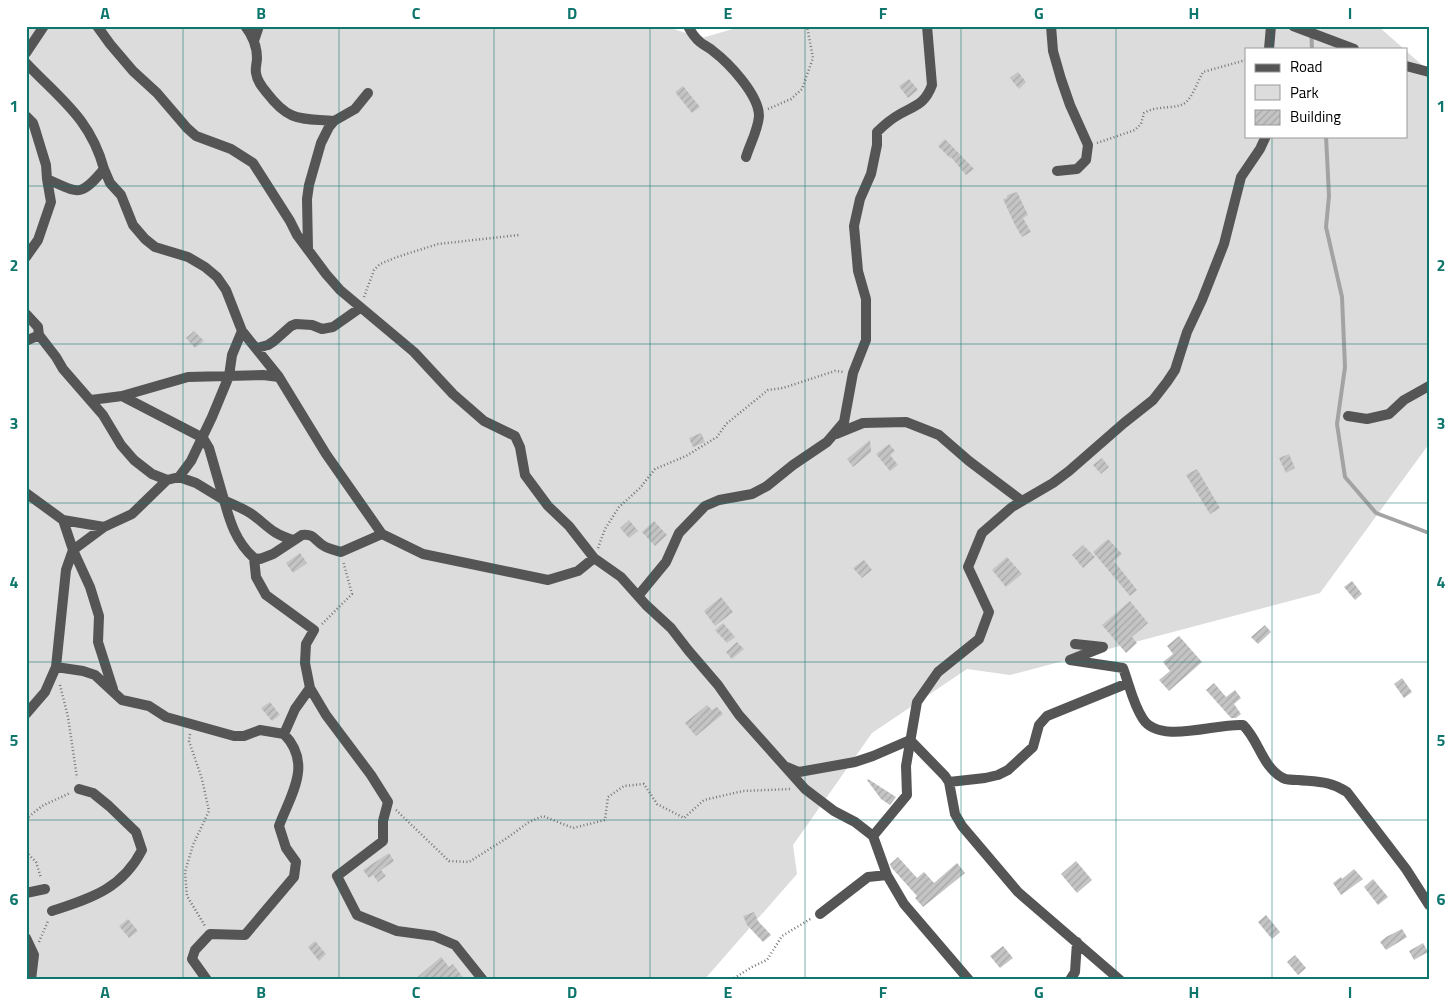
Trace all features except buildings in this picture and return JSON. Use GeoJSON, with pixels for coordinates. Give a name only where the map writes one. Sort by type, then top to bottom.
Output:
{"type":"FeatureCollection","features":[{"type":"Feature","properties":{"kind":"street"},"geometry":{"type":"LineString","coordinates":[[26,53],[44,26]]}},
{"type":"Feature","properties":{"kind":"street"},"geometry":{"type":"LineString","coordinates":[[97,26],[133,71],[157,93],[196,136],[231,149],[253,163],[290,220],[297,235],[340,290],[414,352],[453,394],[484,421],[515,436],[520,447],[525,475],[548,506],[569,526],[594,558],[621,577],[671,628],[718,685],[739,715],[805,789],[834,811],[855,822],[873,836],[887,875],[904,904],[969,980]]}},
{"type":"Feature","properties":{"kind":"street"},"geometry":{"type":"LineString","coordinates":[[245,26],[251,33],[254,41],[257,55],[256,73],[259,82],[282,110],[290,116],[299,118],[334,121]]}},
{"type":"Feature","properties":{"kind":"street"},"geometry":{"type":"LineString","coordinates":[[254,41],[259,26]]}},
{"type":"Feature","properties":{"kind":"street"},"geometry":{"type":"LineString","coordinates":[[688,26],[700,42],[730,66],[757,104],[759,115],[757,128],[746,157]]}},
{"type":"Feature","properties":{"kind":"street"},"geometry":{"type":"LineString","coordinates":[[638,596],[666,562],[670,549],[679,533],[705,506],[719,500],[752,494],[767,486],[793,465],[827,442],[844,422],[853,373],[866,340],[866,299],[858,271],[854,226],[860,199],[871,174],[877,145],[877,132],[898,114],[921,103],[929,94],[932,85],[927,26]]}},
{"type":"Feature","properties":{"kind":"street"},"geometry":{"type":"LineString","coordinates":[[1051,26],[1052,51],[1070,105],[1088,145],[1086,160],[1077,169],[1057,171]]}},
{"type":"Feature","properties":{"kind":"street"},"geometry":{"type":"LineString","coordinates":[[1269,48],[1271,26]]}},
{"type":"Feature","properties":{"kind":"street"},"geometry":{"type":"LineString","coordinates":[[1293,26],[1351,48]]}},
{"type":"Feature","properties":{"kind":"street"},"geometry":{"type":"LineString","coordinates":[[26,63],[81,119],[98,148],[110,182],[121,195],[133,225],[145,239],[155,247],[188,257],[217,277],[226,290],[242,332],[279,377],[326,454],[382,534],[423,554],[548,580],[578,571],[594,558]]}},
{"type":"Feature","properties":{"kind":"street"},"geometry":{"type":"LineString","coordinates":[[1408,67],[1429,72]]}},
{"type":"Feature","properties":{"kind":"street"},"geometry":{"type":"LineString","coordinates":[[308,250],[307,206],[309,185],[322,143],[329,127],[334,121],[356,109],[368,93]]}},
{"type":"Feature","properties":{"kind":"street"},"geometry":{"type":"LineString","coordinates":[[26,116],[35,129],[46,165],[46,179],[51,202],[38,240],[26,257]]}},
{"type":"Feature","properties":{"kind":"street"},"geometry":{"type":"LineString","coordinates":[[873,836],[906,795],[906,766],[917,702],[938,672],[979,639],[989,612],[968,567],[982,533],[1012,507],[1053,483],[1069,471],[1153,400],[1167,382],[1175,370],[1187,332],[1224,244],[1241,177],[1265,138]]}},
{"type":"Feature","properties":{"kind":"street"},"geometry":{"type":"LineString","coordinates":[[46,179],[70,189],[81,190],[90,186],[104,169]]}},
{"type":"Feature","properties":{"kind":"street"},"geometry":{"type":"LineString","coordinates":[[257,348],[274,341],[290,326],[296,324],[312,325],[322,330],[333,327],[360,308]]}},
{"type":"Feature","properties":{"kind":"street"},"geometry":{"type":"LineString","coordinates":[[26,314],[38,327],[39,335],[63,369],[104,415],[121,445],[134,460],[152,474],[167,480]]}},
{"type":"Feature","properties":{"kind":"street"},"geometry":{"type":"LineString","coordinates":[[179,477],[191,461],[203,438],[229,376],[232,356],[242,332]]}},
{"type":"Feature","properties":{"kind":"street"},"geometry":{"type":"LineString","coordinates":[[26,340],[39,335]]}},
{"type":"Feature","properties":{"kind":"street"},"geometry":{"type":"LineString","coordinates":[[91,400],[122,396],[188,377],[263,375],[279,377]]}},
{"type":"Feature","properties":{"kind":"street"},"geometry":{"type":"LineString","coordinates":[[1348,416],[1367,419],[1389,414],[1404,400],[1429,386]]}},
{"type":"Feature","properties":{"kind":"street"},"geometry":{"type":"LineString","coordinates":[[122,396],[203,438],[209,448],[234,533],[246,552],[254,558],[265,558],[302,535],[312,535],[323,546],[341,552],[382,534]]}},
{"type":"Feature","properties":{"kind":"street"},"geometry":{"type":"LineString","coordinates":[[833,435],[863,423],[906,422],[939,435],[969,461],[1022,501]]}},
{"type":"Feature","properties":{"kind":"street"},"geometry":{"type":"LineString","coordinates":[[26,714],[45,692],[56,667],[66,570],[73,550],[104,527],[132,514],[167,480],[179,477],[196,483],[252,514],[278,535],[293,540]]}},
{"type":"Feature","properties":{"kind":"street"},"geometry":{"type":"LineString","coordinates":[[26,493],[63,520],[104,527]]}},
{"type":"Feature","properties":{"kind":"street"},"geometry":{"type":"LineString","coordinates":[[63,520],[73,550],[90,587],[99,616],[98,642],[113,691]]}},
{"type":"Feature","properties":{"kind":"street"},"geometry":{"type":"LineString","coordinates":[[254,558],[256,577],[266,595],[314,630],[306,644],[305,663],[310,688],[326,715],[388,802],[383,821],[383,841],[337,876],[357,915],[397,931],[434,936],[454,945],[483,980]]}},
{"type":"Feature","properties":{"kind":"street"},"geometry":{"type":"LineString","coordinates":[[1075,644],[1102,647],[1070,660],[1123,668],[1144,720],[1154,729],[1169,732],[1243,725],[1250,731],[1273,771],[1284,779],[1335,784],[1347,792],[1406,869],[1429,905]]}},
{"type":"Feature","properties":{"kind":"street"},"geometry":{"type":"LineString","coordinates":[[56,667],[95,675],[122,700],[149,706],[166,717],[234,736],[244,736],[260,730],[284,734],[293,744],[299,765],[298,778],[278,826],[286,848],[296,862],[294,877],[245,935],[210,934],[194,950],[192,960],[207,980]]}},
{"type":"Feature","properties":{"kind":"street"},"geometry":{"type":"LineString","coordinates":[[949,782],[985,778],[1008,770],[1033,747],[1039,725],[1046,716],[1128,683]]}},
{"type":"Feature","properties":{"kind":"street"},"geometry":{"type":"LineString","coordinates":[[284,734],[295,709],[310,688]]}},
{"type":"Feature","properties":{"kind":"street"},"geometry":{"type":"LineString","coordinates":[[787,767],[799,772],[855,762],[910,740]]}},
{"type":"Feature","properties":{"kind":"street"},"geometry":{"type":"LineString","coordinates":[[910,740],[945,776],[949,782],[955,814],[962,826],[1018,892],[1120,980]]}},
{"type":"Feature","properties":{"kind":"street"},"geometry":{"type":"LineString","coordinates":[[52,911],[84,901],[115,884],[134,865],[142,850],[136,832],[93,793],[79,789]]}},
{"type":"Feature","properties":{"kind":"street"},"geometry":{"type":"LineString","coordinates":[[820,914],[868,877],[887,875]]}},
{"type":"Feature","properties":{"kind":"street"},"geometry":{"type":"LineString","coordinates":[[26,893],[45,889]]}},
{"type":"Feature","properties":{"kind":"street"},"geometry":{"type":"LineString","coordinates":[[904,904],[974,980]]}},
{"type":"Feature","properties":{"kind":"street"},"geometry":{"type":"LineString","coordinates":[[26,938],[34,955],[31,980]]}},
{"type":"Feature","properties":{"kind":"street"},"geometry":{"type":"LineString","coordinates":[[1070,980],[1075,972],[1077,942]]}},
{"type":"Feature","properties":{"kind":"path"},"geometry":{"type":"LineString","coordinates":[[759,115],[791,99],[802,89],[813,58],[807,26]]}},
{"type":"Feature","properties":{"kind":"path"},"geometry":{"type":"LineString","coordinates":[[1088,145],[1135,130],[1141,124],[1144,113],[1150,109],[1184,104],[1203,72],[1245,60]]}},
{"type":"Feature","properties":{"kind":"path"},"geometry":{"type":"LineString","coordinates":[[360,308],[374,270],[388,260],[438,244],[519,235]]}},
{"type":"Feature","properties":{"kind":"path"},"geometry":{"type":"LineString","coordinates":[[594,558],[605,529],[619,507],[640,488],[655,469],[686,456],[717,437],[726,424],[768,390],[783,388],[835,371],[853,373]]}},
{"type":"Feature","properties":{"kind":"path"},"geometry":{"type":"LineString","coordinates":[[314,630],[352,594],[341,552]]}},
{"type":"Feature","properties":{"kind":"path"},"geometry":{"type":"LineString","coordinates":[[26,819],[42,806],[79,789],[68,717],[56,667]]}},
{"type":"Feature","properties":{"kind":"path"},"geometry":{"type":"LineString","coordinates":[[192,725],[189,741],[202,779],[209,811],[193,845],[185,872],[187,896],[210,934]]}},
{"type":"Feature","properties":{"kind":"path"},"geometry":{"type":"LineString","coordinates":[[388,802],[449,861],[470,862],[529,822],[544,816],[573,828],[605,820],[608,797],[624,786],[644,784],[657,804],[684,818],[704,800],[743,791],[805,789]]}},
{"type":"Feature","properties":{"kind":"path"},"geometry":{"type":"LineString","coordinates":[[731,980],[767,960],[782,936],[820,914]]}},
{"type":"Feature","properties":{"kind":"green space"},"geometry":{"type":"Polygon","coordinates":[[[26,26],[206,26],[213,29],[215,26],[664,26],[702,38],[743,26],[1378,26],[1403,48],[1245,48],[1245,138],[1408,138],[1408,53],[1429,71],[1429,444],[1320,593],[1010,675],[967,669],[872,733],[793,845],[797,874],[704,980],[26,980],[26,26]]]}},
{"type":"Feature","properties":{"kind":"waterway"},"geometry":{"type":"LineString","coordinates":[[1311,26],[1312,48]]}},
{"type":"Feature","properties":{"kind":"waterway"},"geometry":{"type":"LineString","coordinates":[[1326,138],[1329,196],[1326,227],[1342,297],[1345,367],[1337,424],[1345,477],[1376,513],[1429,533]]}}]}
